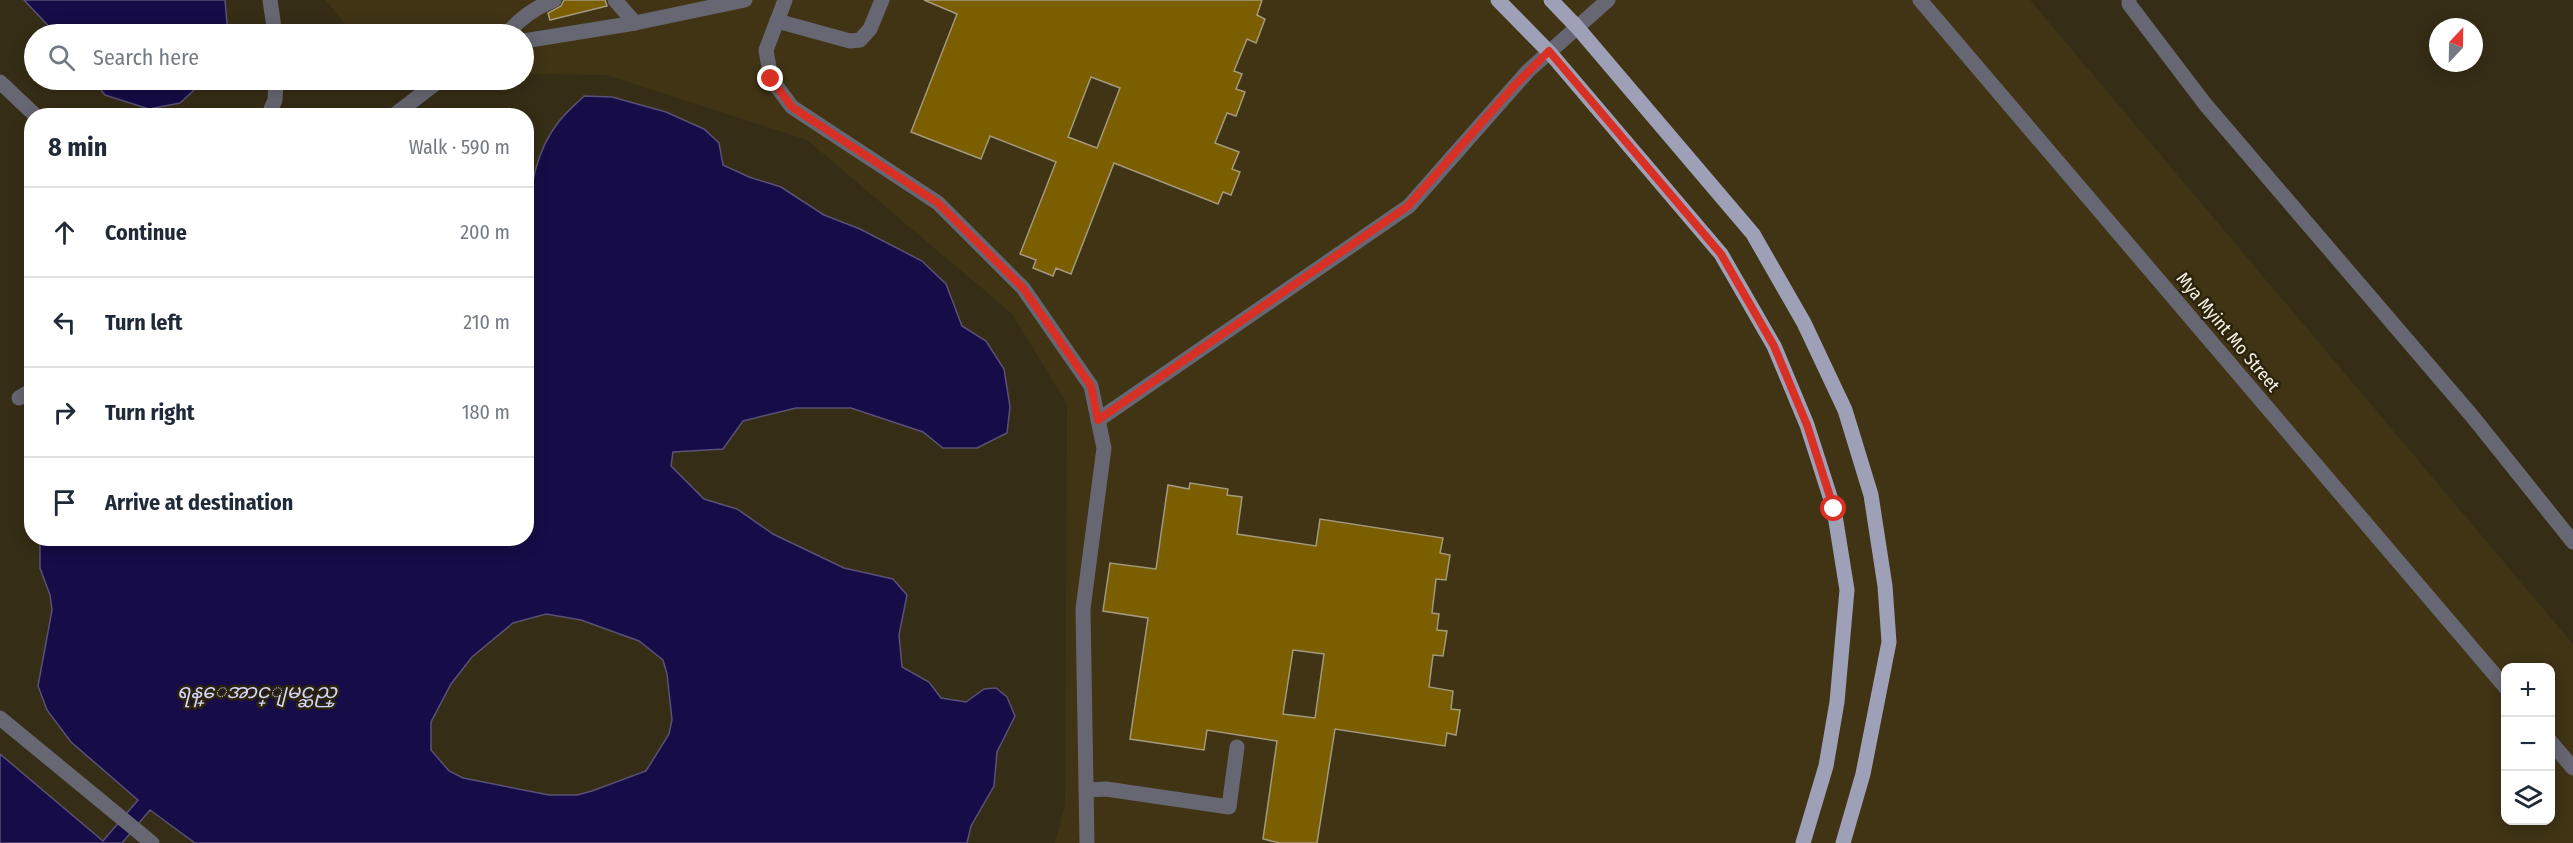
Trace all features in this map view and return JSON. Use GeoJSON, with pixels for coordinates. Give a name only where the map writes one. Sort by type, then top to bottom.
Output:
{"type":"FeatureCollection","features":[{"type":"Feature","properties":{"kind":"main road"},"geometry":{"type":"LineString","coordinates":[[1498,0],[1549,51],[1721,254],[1774,346],[1807,425],[1834,509],[1847,590],[1837,702],[1826,766],[1803,843]]}},
{"type":"Feature","properties":{"kind":"main road"},"geometry":{"type":"LineString","coordinates":[[1551,0],[1577,27],[1753,234],[1804,323],[1845,410],[1872,495],[1885,586],[1889,642],[1863,774],[1842,843]]}},
{"type":"Feature","properties":{"kind":"street"},"geometry":{"type":"LineString","coordinates":[[270,0],[274,24]]}},
{"type":"Feature","properties":{"kind":"street"},"geometry":{"type":"LineString","coordinates":[[515,24],[519,19],[554,0]]}},
{"type":"Feature","properties":{"kind":"street"},"geometry":{"type":"LineString","coordinates":[[615,0],[635,23]]}},
{"type":"Feature","properties":{"kind":"street"},"geometry":{"type":"LineString","coordinates":[[534,39],[635,23],[745,0]]}},
{"type":"Feature","properties":{"kind":"street"},"geometry":{"type":"LineString","coordinates":[[785,0],[766,50],[771,79],[792,107],[938,203],[1023,288],[1091,386],[1104,448],[1083,609],[1087,843]]}},
{"type":"Feature","properties":{"kind":"street"},"geometry":{"type":"LineString","coordinates":[[777,21],[850,41],[860,40],[870,29],[882,0]]}},
{"type":"Feature","properties":{"kind":"street"},"geometry":{"type":"LineString","coordinates":[[1098,420],[1408,206],[1514,86],[1549,51],[1608,0]]}},
{"type":"Feature","properties":{"kind":"street","name":"Mya Myint Mo Street"},"geometry":{"type":"LineString","coordinates":[[1920,0],[2501,683]]}},
{"type":"Feature","properties":{"kind":"street"},"geometry":{"type":"LineString","coordinates":[[2129,0],[2129,4],[2205,104],[2472,416],[2573,542]]}},
{"type":"Feature","properties":{"kind":"street"},"geometry":{"type":"LineString","coordinates":[[0,82],[28,108]]}},
{"type":"Feature","properties":{"kind":"street"},"geometry":{"type":"LineString","coordinates":[[272,108],[276,90]]}},
{"type":"Feature","properties":{"kind":"street"},"geometry":{"type":"LineString","coordinates":[[403,108],[427,90]]}},
{"type":"Feature","properties":{"kind":"street"},"geometry":{"type":"LineString","coordinates":[[0,718],[152,843]]}},
{"type":"Feature","properties":{"kind":"street"},"geometry":{"type":"LineString","coordinates":[[1086,790],[1106,789],[1229,807],[1237,747]]}},
{"type":"Feature","properties":{"kind":"street"},"geometry":{"type":"LineString","coordinates":[[2555,747],[2573,768]]}},
{"type":"Feature","properties":{"kind":"shaded area"},"geometry":{"type":"Polygon","coordinates":[[[325,0],[2030,0],[2573,644],[2573,843],[1055,843],[1065,804],[1067,404],[1012,314],[807,140],[606,75],[534,74],[534,24],[345,24],[325,0]]]}},
{"type":"Feature","properties":{"kind":"water"},"geometry":{"type":"Polygon","coordinates":[[[24,0],[225,0],[227,24],[47,24],[24,0]]]}},
{"type":"Feature","properties":{"kind":"water"},"geometry":{"type":"Polygon","coordinates":[[[101,90],[194,90],[180,103],[154,108],[146,108],[105,95],[101,90]]]}},
{"type":"Feature","properties":{"kind":"water","name":"ရန္ေအာင္ျမင္ဆည္"},"geometry":{"type":"Polygon","coordinates":[[[584,96],[612,97],[666,112],[704,129],[719,143],[723,165],[749,177],[781,187],[824,215],[860,229],[922,261],[946,284],[962,326],[986,341],[1004,369],[1010,407],[1007,433],[977,448],[943,448],[923,432],[851,408],[796,408],[743,421],[723,449],[673,452],[671,466],[704,499],[737,509],[773,534],[844,568],[893,579],[907,595],[899,635],[902,667],[929,682],[941,698],[966,702],[984,689],[996,688],[1007,697],[1015,716],[997,752],[994,786],[971,826],[967,843],[195,843],[150,810],[122,843],[0,843],[0,754],[103,841],[138,800],[71,742],[47,710],[38,686],[52,610],[50,595],[40,568],[40,546],[534,546],[534,176],[550,135],[566,113],[584,96]],[[546,614],[513,623],[472,657],[451,684],[431,722],[431,750],[449,771],[463,778],[549,795],[577,795],[646,771],[669,734],[672,720],[667,674],[663,660],[639,641],[581,620],[546,614]]]}},
{"type":"Feature","properties":{"kind":"building"},"geometry":{"type":"Polygon","coordinates":[[[564,0],[605,0],[607,6],[550,20],[548,13],[561,6],[564,0]]]}},
{"type":"Feature","properties":{"kind":"building"},"geometry":{"type":"Polygon","coordinates":[[[924,0],[1262,0],[1257,15],[1265,19],[1256,43],[1247,39],[1234,71],[1242,74],[1236,89],[1245,92],[1236,116],[1227,113],[1215,143],[1239,152],[1232,169],[1240,172],[1231,195],[1223,192],[1218,204],[1114,163],[1071,274],[1056,268],[1053,276],[1033,268],[1036,260],[1020,254],[1056,162],[990,136],[981,159],[911,132],[957,14],[924,0]],[[1091,77],[1068,137],[1097,148],[1120,88],[1091,77]]]}},
{"type":"Feature","properties":{"kind":"building"},"geometry":{"type":"Polygon","coordinates":[[[1190,483],[1228,489],[1227,495],[1242,497],[1237,534],[1316,546],[1320,519],[1443,538],[1440,553],[1450,555],[1446,580],[1436,579],[1432,613],[1439,614],[1437,630],[1447,631],[1443,656],[1433,655],[1429,687],[1453,691],[1451,709],[1460,710],[1456,735],[1447,733],[1445,746],[1335,729],[1317,843],[1280,843],[1263,839],[1277,741],[1207,730],[1204,750],[1130,739],[1148,618],[1103,611],[1110,563],[1156,569],[1168,485],[1189,489],[1190,483]],[[1293,650],[1283,714],[1315,718],[1324,654],[1293,650]]]}},
{"type":"Feature","properties":{"kind":"route"},"geometry":{"type":"LineString","coordinates":[[771,79],[792,107],[938,203],[1023,288],[1091,386],[1098,420],[1378,229],[1408,206],[1514,86],[1549,51],[1721,254],[1774,346],[1807,425],[1834,509]]}}]}
